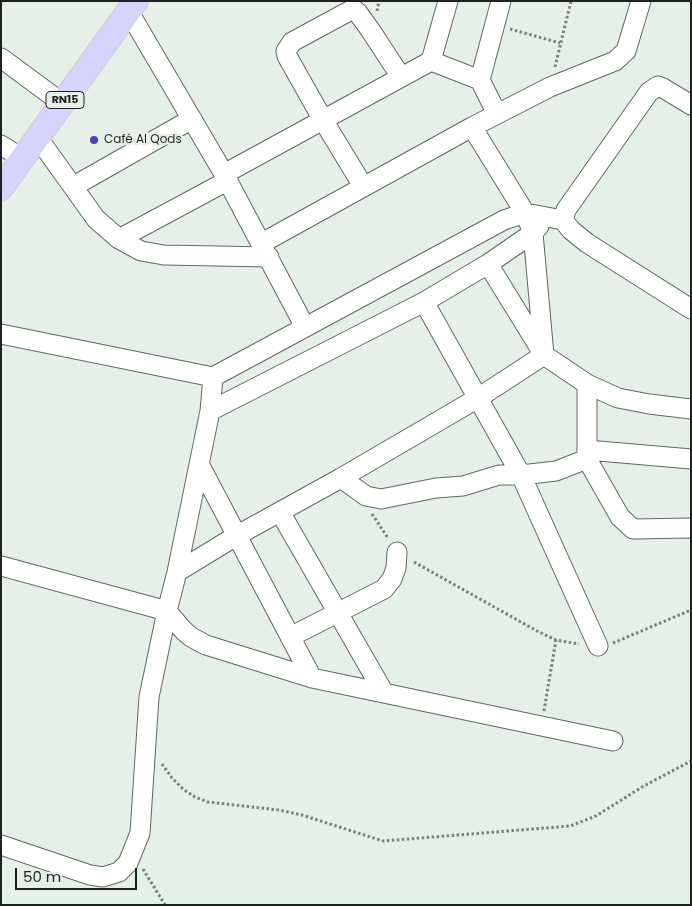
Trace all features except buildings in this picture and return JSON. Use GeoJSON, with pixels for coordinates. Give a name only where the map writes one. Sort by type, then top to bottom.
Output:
{"type":"FeatureCollection","features":[{"type":"Feature","properties":{"kind":"main road","name":"RN15"},"geometry":{"type":"LineString","coordinates":[[1,188],[132,6]]}},
{"type":"Feature","properties":{"kind":"street"},"geometry":{"type":"LineString","coordinates":[[119,239],[323,120],[431,61],[448,1]]}},
{"type":"Feature","properties":{"kind":"street"},"geometry":{"type":"LineString","coordinates":[[497,114],[480,80],[500,1]]}},
{"type":"Feature","properties":{"kind":"street"},"geometry":{"type":"LineString","coordinates":[[38,138],[96,218],[119,239],[141,251],[164,255],[265,250],[363,186],[472,127],[550,87],[615,61],[626,51],[641,1]]}},
{"type":"Feature","properties":{"kind":"street"},"geometry":{"type":"LineString","coordinates":[[132,6],[305,327]]}},
{"type":"Feature","properties":{"kind":"street"},"geometry":{"type":"LineString","coordinates":[[363,186],[323,120],[286,51],[292,42],[351,8],[358,13],[401,77]]}},
{"type":"Feature","properties":{"kind":"street"},"geometry":{"type":"LineString","coordinates":[[1,58],[62,103]]}},
{"type":"Feature","properties":{"kind":"street"},"geometry":{"type":"LineString","coordinates":[[431,61],[480,80]]}},
{"type":"Feature","properties":{"kind":"street"},"geometry":{"type":"LineString","coordinates":[[210,411],[424,302],[488,264],[555,219],[566,210],[649,92],[658,86],[691,105]]}},
{"type":"Feature","properties":{"kind":"street"},"geometry":{"type":"LineString","coordinates":[[74,186],[192,119]]}},
{"type":"Feature","properties":{"kind":"street"},"geometry":{"type":"LineString","coordinates":[[472,127],[525,213],[533,233],[544,355]]}},
{"type":"Feature","properties":{"kind":"street"},"geometry":{"type":"LineString","coordinates":[[1,145],[23,159]]}},
{"type":"Feature","properties":{"kind":"street"},"geometry":{"type":"LineString","coordinates":[[1,334],[212,377],[504,220],[525,213],[555,219],[587,243],[691,309]]}},
{"type":"Feature","properties":{"kind":"street"},"geometry":{"type":"LineString","coordinates":[[488,264],[544,355],[587,384],[618,398],[691,409]]}},
{"type":"Feature","properties":{"kind":"street"},"geometry":{"type":"LineString","coordinates":[[424,302],[521,475],[598,646]]}},
{"type":"Feature","properties":{"kind":"street"},"geometry":{"type":"LineString","coordinates":[[177,572],[236,536],[341,478],[478,398],[544,355]]}},
{"type":"Feature","properties":{"kind":"street"},"geometry":{"type":"LineString","coordinates":[[1,845],[66,868],[103,877],[119,872],[128,863],[133,853],[140,833],[149,697],[210,411],[212,377]]}},
{"type":"Feature","properties":{"kind":"street"},"geometry":{"type":"LineString","coordinates":[[587,384],[587,454],[620,517],[633,529],[691,528]]}},
{"type":"Feature","properties":{"kind":"street"},"geometry":{"type":"LineString","coordinates":[[341,478],[366,496],[381,499],[436,488],[462,486],[499,475],[521,475],[556,471],[587,454],[691,460]]}},
{"type":"Feature","properties":{"kind":"street"},"geometry":{"type":"LineString","coordinates":[[199,464],[312,678]]}},
{"type":"Feature","properties":{"kind":"street"},"geometry":{"type":"LineString","coordinates":[[280,512],[384,693]]}},
{"type":"Feature","properties":{"kind":"street"},"geometry":{"type":"LineString","coordinates":[[290,638],[384,589],[392,579],[396,568],[397,552]]}},
{"type":"Feature","properties":{"kind":"street"},"geometry":{"type":"LineString","coordinates":[[1,566],[167,610],[183,630],[206,645],[312,678],[613,741]]}},
{"type":"Feature","properties":{"kind":"path"},"geometry":{"type":"LineString","coordinates":[[550,87],[571,1]]}},
{"type":"Feature","properties":{"kind":"path"},"geometry":{"type":"LineString","coordinates":[[495,24],[560,43]]}},
{"type":"Feature","properties":{"kind":"path"},"geometry":{"type":"LineString","coordinates":[[357,490],[397,552],[556,640],[598,646],[617,642],[691,610]]}},
{"type":"Feature","properties":{"kind":"path"},"geometry":{"type":"LineString","coordinates":[[542,726],[556,640]]}},
{"type":"Feature","properties":{"kind":"path"},"geometry":{"type":"LineString","coordinates":[[147,734],[162,765],[172,778],[195,797],[208,802],[279,810],[302,815],[383,841],[570,826],[596,816],[642,787],[691,762]]}},
{"type":"Feature","properties":{"kind":"path"},"geometry":{"type":"LineString","coordinates":[[133,853],[165,905]]}},
{"type":"Feature","properties":{"kind":"place","name":"Café Al Qods"},"geometry":{"type":"Point","coordinates":[94,140]}}]}
